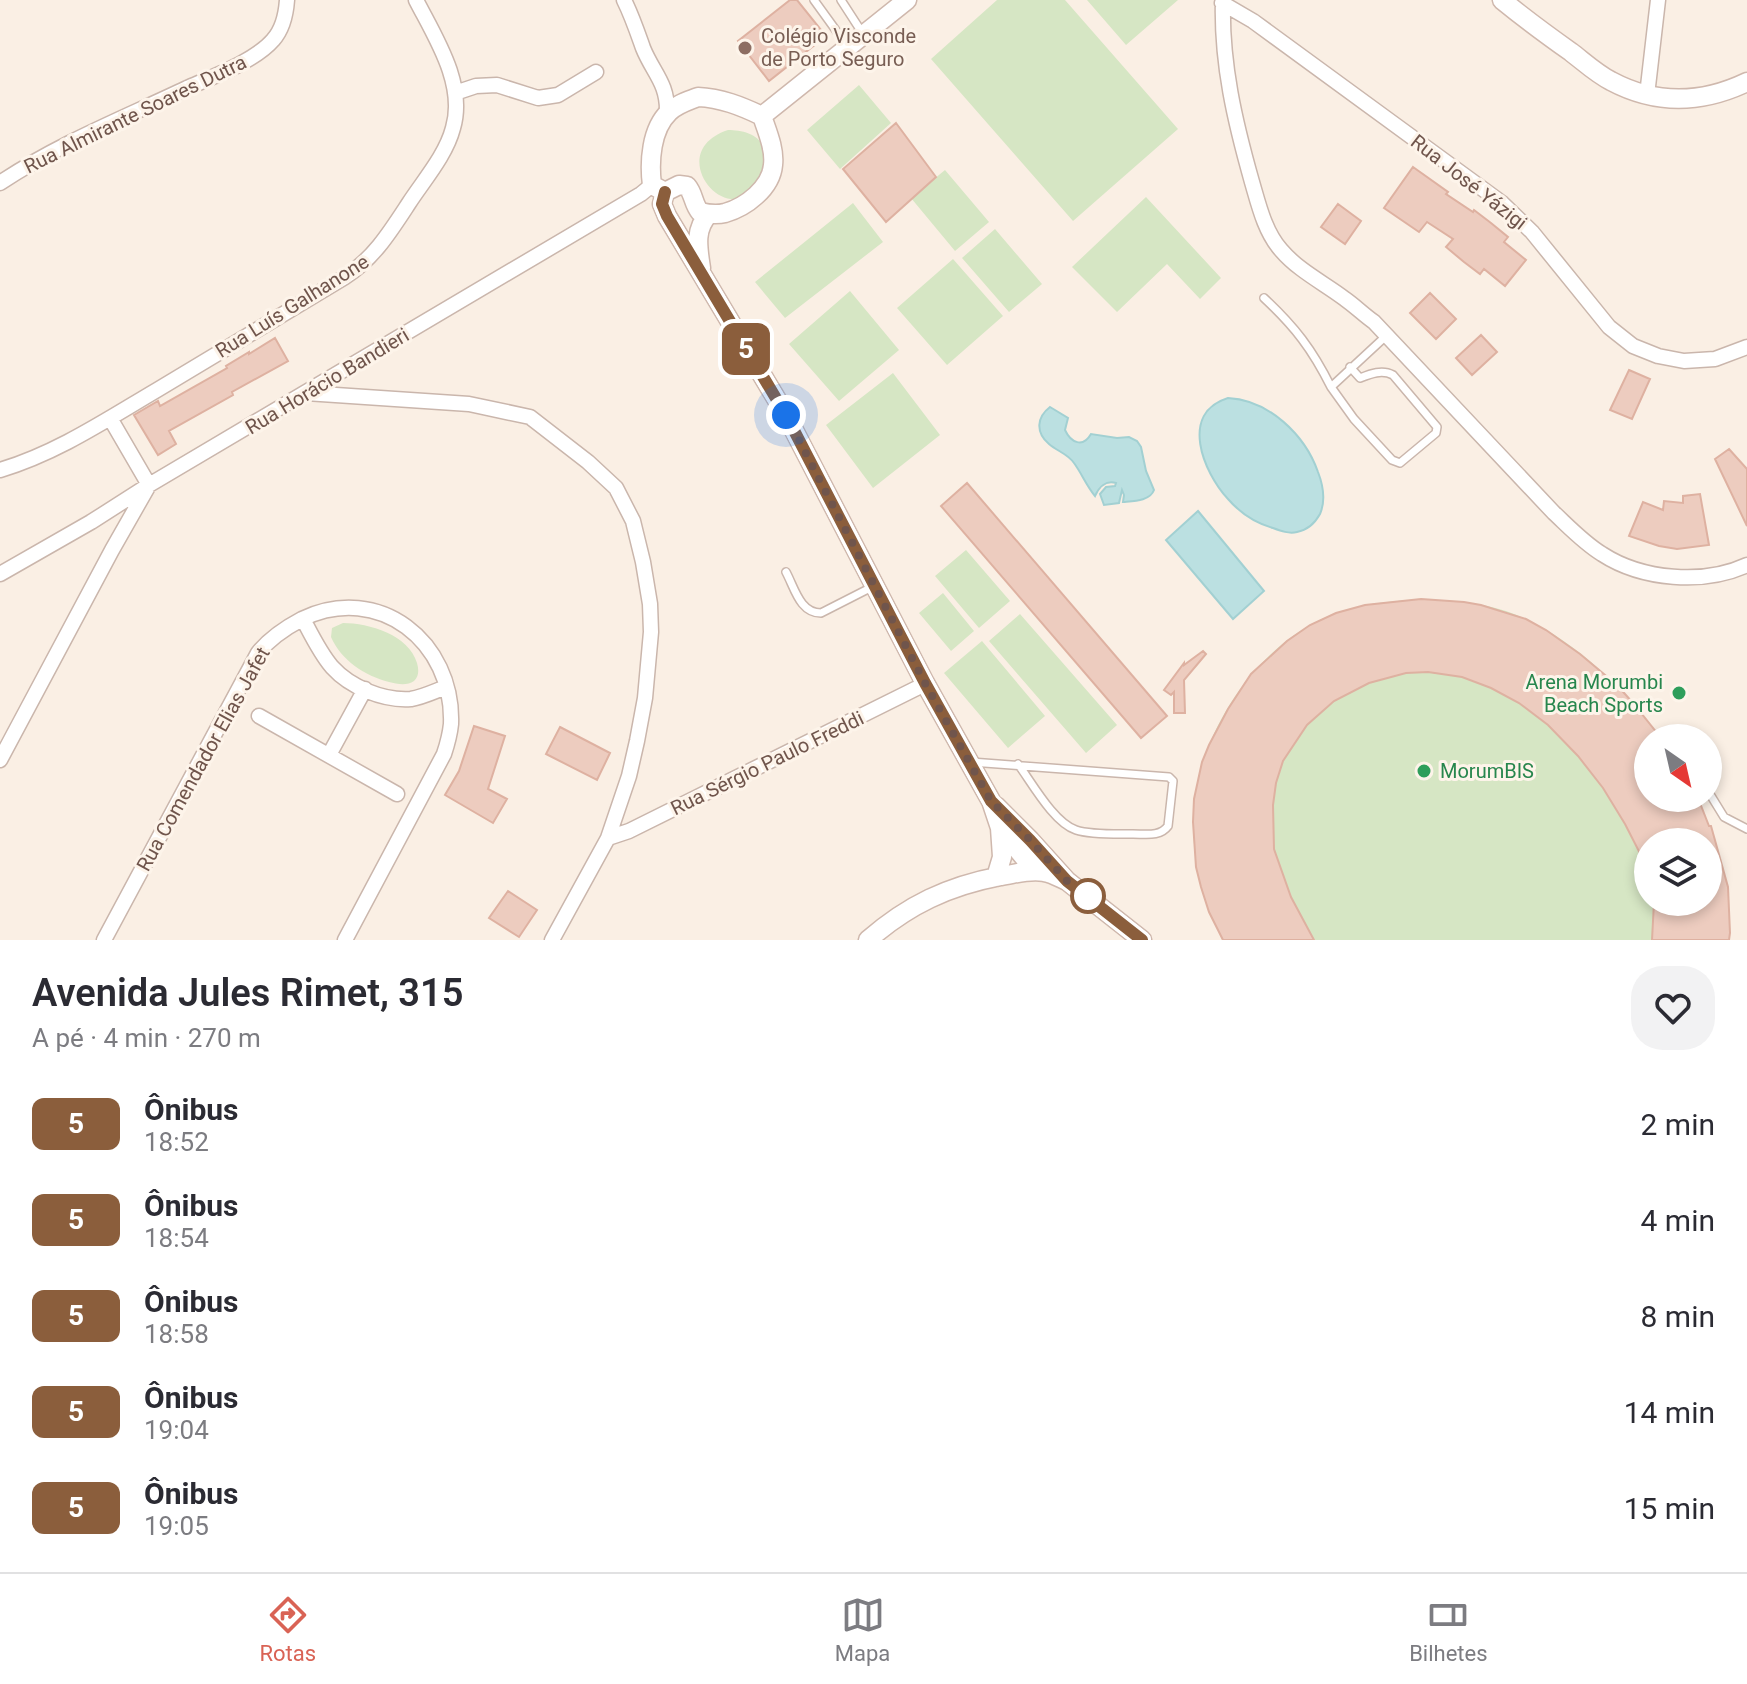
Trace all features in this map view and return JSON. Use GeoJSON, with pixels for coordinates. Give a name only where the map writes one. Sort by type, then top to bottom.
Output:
{"type":"FeatureCollection","features":[{"type":"Feature","properties":{"kind":"street","name":"Rua Almirante Soares Dutra"},"geometry":{"type":"LineString","coordinates":[[0,183],[63,146],[234,67],[262,50],[281,28],[287,0]]}},
{"type":"Feature","properties":{"kind":"street","name":"Rua Luís Galhanone"},"geometry":{"type":"LineString","coordinates":[[0,470],[38,457],[110,418],[361,267],[377,251],[445,148],[456,114],[451,73],[416,0]]}},
{"type":"Feature","properties":{"kind":"street"},"geometry":{"type":"LineString","coordinates":[[624,0],[644,50],[664,86],[667,100],[667,113],[654,139],[649,167],[667,216],[786,415],[925,683],[991,801],[1000,828],[1002,857],[996,877]]}},
{"type":"Feature","properties":{"kind":"street"},"geometry":{"type":"LineString","coordinates":[[762,116],[907,0]]}},
{"type":"Feature","properties":{"kind":"street"},"geometry":{"type":"LineString","coordinates":[[1502,0],[1609,81],[1647,95],[1704,98],[1747,82]]}},
{"type":"Feature","properties":{"kind":"street"},"geometry":{"type":"LineString","coordinates":[[1647,95],[1658,0]]}},
{"type":"Feature","properties":{"kind":"street"},"geometry":{"type":"LineString","coordinates":[[1222,1],[1225,65],[1246,162],[1268,230],[1281,250],[1304,271],[1374,322],[1554,513],[1602,554],[1628,567],[1688,578],[1712,577],[1747,565]]}},
{"type":"Feature","properties":{"kind":"street","name":"Rua José Yázigi"},"geometry":{"type":"LineString","coordinates":[[1222,1],[1502,203],[1532,232],[1609,327],[1633,346],[1658,356],[1684,361],[1715,359],[1747,347]]}},
{"type":"Feature","properties":{"kind":"street"},"geometry":{"type":"LineString","coordinates":[[455,93],[476,86],[497,85],[538,98],[558,95],[596,72]]}},
{"type":"Feature","properties":{"kind":"street"},"geometry":{"type":"LineString","coordinates":[[658,188],[687,186],[700,212],[723,214],[746,203],[765,185],[774,164],[770,138],[762,116],[744,107],[714,98],[698,97],[682,102],[667,113]]}},
{"type":"Feature","properties":{"kind":"street","name":"Rua Horácio Bandieri"},"geometry":{"type":"LineString","coordinates":[[0,574],[641,194],[658,188]]}},
{"type":"Feature","properties":{"kind":"street"},"geometry":{"type":"LineString","coordinates":[[702,274],[697,238],[704,218],[709,214]]}},
{"type":"Feature","properties":{"kind":"street"},"geometry":{"type":"LineString","coordinates":[[306,393],[469,404],[530,417],[616,488],[633,521],[650,604],[651,632],[645,698],[637,741],[608,838],[552,940]]}},
{"type":"Feature","properties":{"kind":"street"},"geometry":{"type":"LineString","coordinates":[[0,760],[149,485],[110,418]]}},
{"type":"Feature","properties":{"kind":"street","name":"Rua Comendador Elias Jafet"},"geometry":{"type":"LineString","coordinates":[[104,940],[258,653],[273,637],[320,611],[360,608],[387,616],[411,629],[425,643],[434,656],[446,687],[451,728],[444,754],[345,940]]}},
{"type":"Feature","properties":{"kind":"street"},"geometry":{"type":"LineString","coordinates":[[303,619],[333,669],[351,683],[384,696],[410,699],[446,687]]}},
{"type":"Feature","properties":{"kind":"street","name":"Rua Sérgio Paulo Freddi"},"geometry":{"type":"LineString","coordinates":[[608,838],[629,831],[925,683]]}},
{"type":"Feature","properties":{"kind":"street"},"geometry":{"type":"LineString","coordinates":[[329,755],[365,689]]}},
{"type":"Feature","properties":{"kind":"street"},"geometry":{"type":"LineString","coordinates":[[259,716],[397,794]]}},
{"type":"Feature","properties":{"kind":"street"},"geometry":{"type":"LineString","coordinates":[[991,801],[1067,881],[1142,940]]}},
{"type":"Feature","properties":{"kind":"street"},"geometry":{"type":"LineString","coordinates":[[1000,828],[1035,871]]}},
{"type":"Feature","properties":{"kind":"street"},"geometry":{"type":"LineString","coordinates":[[868,940],[889,922],[945,891],[996,877],[1035,871],[1067,881]]}},
{"type":"Feature","properties":{"kind":"lane"},"geometry":{"type":"LineString","coordinates":[[814,0],[849,48]]}},
{"type":"Feature","properties":{"kind":"lane"},"geometry":{"type":"LineString","coordinates":[[841,0],[864,36]]}},
{"type":"Feature","properties":{"kind":"lane"},"geometry":{"type":"LineString","coordinates":[[1264,298],[1303,339],[1354,419],[1395,463],[1402,462],[1436,433],[1434,422],[1393,375],[1381,372],[1360,378],[1350,367]]}},
{"type":"Feature","properties":{"kind":"lane"},"geometry":{"type":"LineString","coordinates":[[1331,387],[1386,336]]}},
{"type":"Feature","properties":{"kind":"lane"},"geometry":{"type":"LineString","coordinates":[[786,572],[804,607],[812,613],[821,613],[875,585]]}},
{"type":"Feature","properties":{"kind":"lane"},"geometry":{"type":"LineString","coordinates":[[969,762],[1018,764],[1169,777],[1173,781],[1167,829],[1157,834],[1073,829],[1057,816],[1018,764]]}},
{"type":"Feature","properties":{"kind":"lane"},"geometry":{"type":"LineString","coordinates":[[1721,812],[1724,817],[1747,829]]}},
{"type":"Feature","properties":{"kind":"green space"},"geometry":{"type":"Polygon","coordinates":[[[997,0],[1065,0],[1178,129],[1073,221],[931,59],[997,0]]]}},
{"type":"Feature","properties":{"kind":"green space"},"geometry":{"type":"Polygon","coordinates":[[[1087,0],[1178,0],[1126,45],[1087,0]]]}},
{"type":"Feature","properties":{"kind":"green space"},"geometry":{"type":"Polygon","coordinates":[[[859,85],[891,123],[840,169],[807,130],[859,85]]]}},
{"type":"Feature","properties":{"kind":"green space"},"geometry":{"type":"Polygon","coordinates":[[[728,130],[744,132],[758,139],[764,148],[768,169],[751,193],[735,199],[723,197],[712,189],[700,165],[701,152],[710,139],[728,130]]]}},
{"type":"Feature","properties":{"kind":"green space"},"geometry":{"type":"Polygon","coordinates":[[[945,170],[989,222],[955,251],[911,198],[945,170]]]}},
{"type":"Feature","properties":{"kind":"green space"},"geometry":{"type":"Polygon","coordinates":[[[1146,197],[1221,278],[1200,299],[1167,264],[1117,312],[1072,267],[1146,197]]]}},
{"type":"Feature","properties":{"kind":"green space"},"geometry":{"type":"Polygon","coordinates":[[[853,203],[883,242],[785,318],[755,282],[853,203]]]}},
{"type":"Feature","properties":{"kind":"green space"},"geometry":{"type":"Polygon","coordinates":[[[995,229],[1042,284],[1009,312],[962,258],[995,229]]]}},
{"type":"Feature","properties":{"kind":"green space"},"geometry":{"type":"Polygon","coordinates":[[[953,259],[1003,316],[947,365],[897,308],[953,259]]]}},
{"type":"Feature","properties":{"kind":"green space"},"geometry":{"type":"Polygon","coordinates":[[[850,291],[899,350],[839,401],[789,344],[850,291]]]}},
{"type":"Feature","properties":{"kind":"green space"},"geometry":{"type":"Polygon","coordinates":[[[893,373],[940,435],[873,488],[826,425],[893,373]]]}},
{"type":"Feature","properties":{"kind":"green space"},"geometry":{"type":"Polygon","coordinates":[[[966,550],[1010,601],[979,628],[935,576],[966,550]]]}},
{"type":"Feature","properties":{"kind":"green space"},"geometry":{"type":"Polygon","coordinates":[[[943,593],[974,631],[951,651],[919,613],[943,593]]]}},
{"type":"Feature","properties":{"kind":"green space","name":"MorumBIS"},"geometry":{"type":"Polygon","coordinates":[[[1443,600],[1506,611],[1551,633],[1612,681],[1650,724],[1634,724],[1634,812],[1704,812],[1710,828],[1634,828],[1634,916],[1722,916],[1722,866],[1729,908],[1729,940],[1223,940],[1201,883],[1193,823],[1196,791],[1204,759],[1217,727],[1256,669],[1281,645],[1308,626],[1337,613],[1379,603],[1443,600]]]}},
{"type":"Feature","properties":{"kind":"green space"},"geometry":{"type":"Polygon","coordinates":[[[1020,614],[1117,725],[1086,753],[989,641],[1020,614]]]}},
{"type":"Feature","properties":{"kind":"green space"},"geometry":{"type":"Polygon","coordinates":[[[343,623],[376,628],[397,638],[413,653],[418,668],[416,679],[405,684],[392,683],[371,676],[355,666],[341,653],[331,637],[332,628],[343,623]]]}},
{"type":"Feature","properties":{"kind":"green space"},"geometry":{"type":"Polygon","coordinates":[[[982,641],[1045,716],[1008,748],[944,673],[982,641]]]}},
{"type":"Feature","properties":{"kind":"water"},"geometry":{"type":"Polygon","coordinates":[[[1228,398],[1258,405],[1284,422],[1312,458],[1321,482],[1323,503],[1320,514],[1308,528],[1288,532],[1260,523],[1238,509],[1219,488],[1204,459],[1200,429],[1204,416],[1213,406],[1228,398]]]}},
{"type":"Feature","properties":{"kind":"water"},"geometry":{"type":"Polygon","coordinates":[[[1050,407],[1068,418],[1065,430],[1077,442],[1084,441],[1091,434],[1129,437],[1137,441],[1154,490],[1152,494],[1141,500],[1123,502],[1122,490],[1119,503],[1104,505],[1100,494],[1116,483],[1103,485],[1095,496],[1072,460],[1041,435],[1040,420],[1050,407]]]}},
{"type":"Feature","properties":{"kind":"water"},"geometry":{"type":"Polygon","coordinates":[[[1198,511],[1264,591],[1233,619],[1166,540],[1198,511]]]}},
{"type":"Feature","properties":{"kind":"building"},"geometry":{"type":"Polygon","coordinates":[[[790,0],[797,0],[826,36],[769,81],[738,41],[790,0]]]}},
{"type":"Feature","properties":{"kind":"building"},"geometry":{"type":"Polygon","coordinates":[[[896,123],[936,177],[886,222],[843,169],[896,123]]]}},
{"type":"Feature","properties":{"kind":"building"},"geometry":{"type":"Polygon","coordinates":[[[1413,167],[1448,192],[1446,194],[1491,223],[1508,237],[1504,242],[1526,260],[1505,286],[1484,269],[1480,274],[1464,262],[1446,247],[1453,239],[1427,222],[1419,232],[1384,208],[1413,167]]]}},
{"type":"Feature","properties":{"kind":"building"},"geometry":{"type":"Polygon","coordinates":[[[1338,204],[1361,221],[1345,244],[1321,227],[1338,204]]]}},
{"type":"Feature","properties":{"kind":"building"},"geometry":{"type":"Polygon","coordinates":[[[1430,293],[1456,319],[1436,339],[1410,313],[1430,293]]]}},
{"type":"Feature","properties":{"kind":"building"},"geometry":{"type":"Polygon","coordinates":[[[1481,335],[1497,352],[1472,375],[1456,358],[1481,335]]]}},
{"type":"Feature","properties":{"kind":"building"},"geometry":{"type":"Polygon","coordinates":[[[275,338],[288,361],[169,431],[176,444],[158,455],[134,415],[158,401],[160,406],[275,338]]]}},
{"type":"Feature","properties":{"kind":"building"},"geometry":{"type":"Polygon","coordinates":[[[1629,370],[1650,379],[1632,419],[1610,410],[1629,370]]]}},
{"type":"Feature","properties":{"kind":"building"},"geometry":{"type":"Polygon","coordinates":[[[1729,449],[1747,469],[1747,526],[1715,459],[1729,449]]]}},
{"type":"Feature","properties":{"kind":"building"},"geometry":{"type":"Polygon","coordinates":[[[967,483],[1167,716],[1141,738],[941,506],[967,483]]]}},
{"type":"Feature","properties":{"kind":"building"},"geometry":{"type":"Polygon","coordinates":[[[1700,494],[1709,545],[1677,549],[1629,536],[1643,502],[1663,510],[1664,501],[1683,503],[1683,496],[1700,494]]]}},
{"type":"Feature","properties":{"kind":"building"},"geometry":{"type":"Polygon","coordinates":[[[1421,599],[1464,602],[1526,619],[1546,630],[1617,685],[1650,724],[1634,724],[1634,812],[1704,812],[1712,828],[1634,828],[1634,842],[1603,788],[1578,756],[1548,725],[1519,703],[1462,677],[1428,672],[1406,673],[1369,683],[1334,701],[1307,725],[1283,761],[1273,805],[1274,849],[1291,897],[1314,940],[1223,940],[1209,912],[1196,867],[1194,799],[1209,745],[1251,674],[1287,641],[1310,625],[1336,613],[1365,605],[1421,599]]]}},
{"type":"Feature","properties":{"kind":"building"},"geometry":{"type":"Polygon","coordinates":[[[1203,651],[1206,654],[1184,680],[1185,713],[1174,713],[1174,692],[1171,695],[1164,690],[1184,663],[1203,651]]]}},
{"type":"Feature","properties":{"kind":"building"},"geometry":{"type":"Polygon","coordinates":[[[474,726],[505,736],[488,789],[507,799],[493,823],[445,795],[459,771],[474,726]]]}},
{"type":"Feature","properties":{"kind":"building"},"geometry":{"type":"Polygon","coordinates":[[[560,727],[610,753],[597,780],[546,754],[560,727]]]}},
{"type":"Feature","properties":{"kind":"building"},"geometry":{"type":"Polygon","coordinates":[[[1722,865],[1728,887],[1729,940],[1652,940],[1653,916],[1722,916],[1722,865]]]}},
{"type":"Feature","properties":{"kind":"building"},"geometry":{"type":"Polygon","coordinates":[[[508,891],[537,910],[519,937],[489,918],[508,891]]]}},
{"type":"Feature","properties":{"kind":"bus line","name":"5"},"geometry":{"type":"LineString","coordinates":[[665,192],[662,204],[667,216],[786,415],[925,683],[991,801],[1067,881],[1142,940]]}},
{"type":"Feature","properties":{"kind":"place","name":"Colégio Visconde de Porto Seguro"},"geometry":{"type":"Point","coordinates":[745,48]}},
{"type":"Feature","properties":{"kind":"place","name":"Arena Morumbi Beach Sports"},"geometry":{"type":"Point","coordinates":[1679,693]}},
{"type":"Feature","properties":{"kind":"place","name":"MorumBIS"},"geometry":{"type":"Point","coordinates":[1424,771]}},
{"type":"Feature","properties":{"kind":"route"},"geometry":{"type":"LineString","coordinates":[[786,415],[925,683],[991,801],[1067,881],[1088,896]]}}]}
